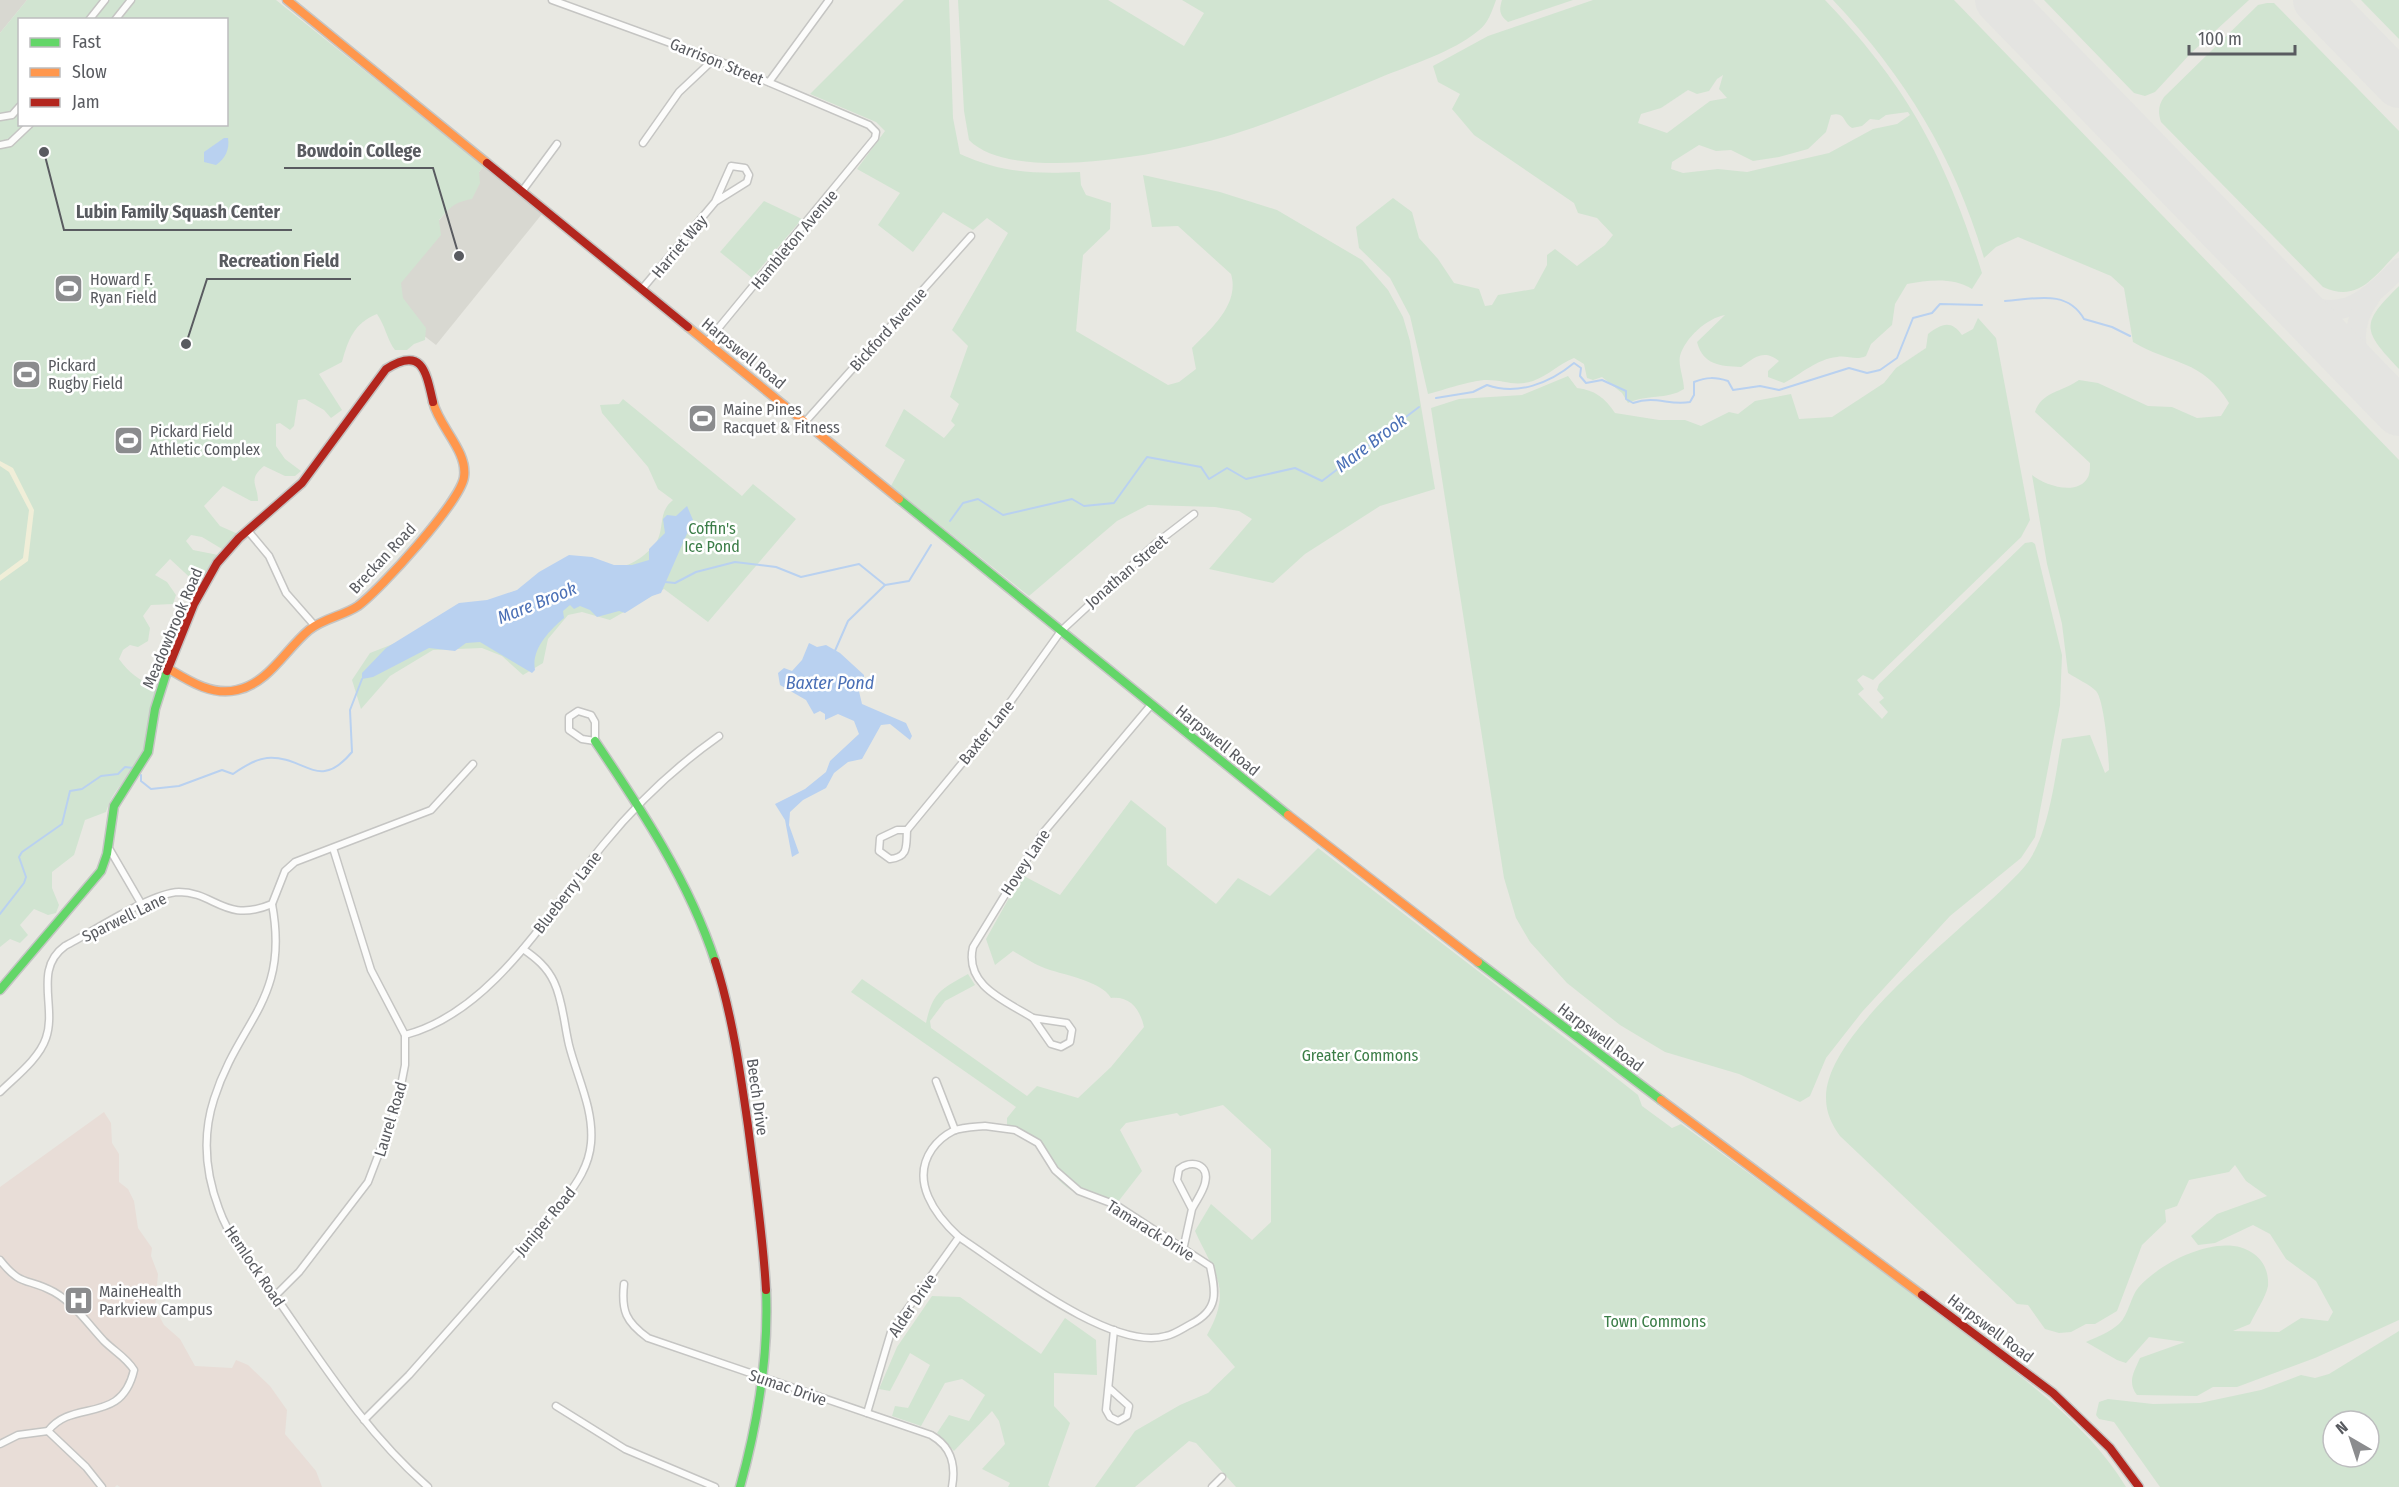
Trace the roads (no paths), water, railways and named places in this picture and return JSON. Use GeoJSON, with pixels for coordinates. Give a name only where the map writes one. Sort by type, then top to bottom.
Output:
{"type":"FeatureCollection","features":[{"type":"Feature","properties":{"kind":"main road","name":"Harpswell Road"},"geometry":{"type":"LineString","coordinates":[[287,0],[523,190],[1151,705],[1401,905],[2053,1394],[2105,1442],[2139,1487]]}},
{"type":"Feature","properties":{"kind":"main road","name":"Meadowbrook Road"},"geometry":{"type":"LineString","coordinates":[[0,990],[101,872],[110,850],[110,821],[115,804],[148,754],[157,704],[169,669],[209,574],[220,559],[301,483],[380,375],[394,362],[411,358],[427,374],[437,417],[463,463]]}},
{"type":"Feature","properties":{"kind":"main road","name":"Breckan Road"},"geometry":{"type":"LineString","coordinates":[[169,669],[210,689],[239,690],[257,681],[315,626],[357,606],[377,588],[454,500],[464,479],[463,463]]}},
{"type":"Feature","properties":{"kind":"main road","name":"Beech Drive"},"geometry":{"type":"LineString","coordinates":[[595,741],[638,806],[684,887],[713,957],[738,1059],[761,1221],[768,1290],[766,1379],[752,1452],[740,1487]]}},
{"type":"Feature","properties":{"kind":"street"},"geometry":{"type":"LineString","coordinates":[[91,18],[105,0]]}},
{"type":"Feature","properties":{"kind":"street"},"geometry":{"type":"LineString","coordinates":[[117,18],[131,0]]}},
{"type":"Feature","properties":{"kind":"street","name":"Garrison Street"},"geometry":{"type":"LineString","coordinates":[[552,0],[714,59],[869,125],[876,132]]}},
{"type":"Feature","properties":{"kind":"street"},"geometry":{"type":"LineString","coordinates":[[769,82],[829,0]]}},
{"type":"Feature","properties":{"kind":"street"},"geometry":{"type":"LineString","coordinates":[[644,143],[679,92],[714,59]]}},
{"type":"Feature","properties":{"kind":"street"},"geometry":{"type":"LineString","coordinates":[[0,117],[12,115],[18,108]]}},
{"type":"Feature","properties":{"kind":"street"},"geometry":{"type":"LineString","coordinates":[[0,145],[10,143],[28,126]]}},
{"type":"Feature","properties":{"kind":"street","name":"Hambleton Avenue"},"geometry":{"type":"LineString","coordinates":[[707,342],[843,180],[875,138],[876,132]]}},
{"type":"Feature","properties":{"kind":"street"},"geometry":{"type":"LineString","coordinates":[[523,190],[557,144]]}},
{"type":"Feature","properties":{"kind":"street","name":"Harriet Way"},"geometry":{"type":"LineString","coordinates":[[642,289],[715,202],[731,166],[745,168],[749,175],[747,182],[715,202]]}},
{"type":"Feature","properties":{"kind":"street","name":"Bickford Avenue"},"geometry":{"type":"LineString","coordinates":[[805,422],[971,236]]}},
{"type":"Feature","properties":{"kind":"street","name":"Jonathan Street"},"geometry":{"type":"LineString","coordinates":[[1061,631],[1155,544],[1194,514]]}},
{"type":"Feature","properties":{"kind":"street"},"geometry":{"type":"LineString","coordinates":[[249,532],[268,556],[286,593],[315,626]]}},
{"type":"Feature","properties":{"kind":"street","name":"Baxter Lane"},"geometry":{"type":"LineString","coordinates":[[907,830],[890,831],[880,837],[879,850],[884,856],[896,858],[906,852],[907,830],[996,722],[1061,631]]}},
{"type":"Feature","properties":{"kind":"street","name":"Hovey Lane"},"geometry":{"type":"LineString","coordinates":[[1034,1018],[1050,1044],[1061,1047],[1070,1042],[1072,1030],[1067,1023],[1034,1018],[980,983],[972,968],[973,947],[1043,833],[1151,705]]}},
{"type":"Feature","properties":{"kind":"street","name":"Beech Drive"},"geometry":{"type":"LineString","coordinates":[[585,711],[591,715],[595,722],[595,741],[582,739],[569,730],[568,723],[573,713],[585,711]]}},
{"type":"Feature","properties":{"kind":"street","name":"Blueberry Lane"},"geometry":{"type":"LineString","coordinates":[[405,1035],[433,1024],[470,1000],[489,984],[523,949],[638,806],[682,764],[719,736]]}},
{"type":"Feature","properties":{"kind":"street"},"geometry":{"type":"LineString","coordinates":[[272,904],[289,866],[431,810],[473,764]]}},
{"type":"Feature","properties":{"kind":"street","name":"Laurel Road"},"geometry":{"type":"LineString","coordinates":[[275,1296],[305,1265],[368,1182],[399,1100],[405,1065],[405,1035],[370,970],[333,848]]}},
{"type":"Feature","properties":{"kind":"street"},"geometry":{"type":"LineString","coordinates":[[110,850],[142,905]]}},
{"type":"Feature","properties":{"kind":"street","name":"Sparwell Lane"},"geometry":{"type":"LineString","coordinates":[[0,1092],[32,1059],[46,1039],[48,1026],[46,980],[56,955],[65,946],[142,905],[177,892],[192,894],[234,910],[260,910],[272,904]]}},
{"type":"Feature","properties":{"kind":"street","name":"Hemlock Road"},"geometry":{"type":"LineString","coordinates":[[272,904],[276,923],[273,976],[264,1003],[225,1072],[215,1096],[208,1123],[206,1152],[211,1182],[220,1212],[235,1241],[364,1420],[386,1448],[428,1487]]}},
{"type":"Feature","properties":{"kind":"street","name":"Juniper Road"},"geometry":{"type":"LineString","coordinates":[[364,1420],[409,1375],[564,1200],[579,1180],[589,1156],[591,1127],[570,1050],[557,990],[546,969],[523,949]]}},
{"type":"Feature","properties":{"kind":"street"},"geometry":{"type":"LineString","coordinates":[[936,1081],[955,1130]]}},
{"type":"Feature","properties":{"kind":"street","name":"Tamarack Drive"},"geometry":{"type":"LineString","coordinates":[[985,1126],[1015,1130],[1038,1143],[1055,1170],[1079,1191],[1116,1205],[1210,1266],[1216,1293],[1203,1318],[1165,1336],[1131,1336],[1089,1322],[959,1237],[942,1221],[930,1202],[923,1173],[926,1161],[935,1145],[955,1130],[985,1126]]}},
{"type":"Feature","properties":{"kind":"street"},"geometry":{"type":"LineString","coordinates":[[1183,1250],[1192,1209],[1205,1186],[1206,1176],[1203,1167],[1187,1163],[1179,1169],[1177,1180],[1192,1209]]}},
{"type":"Feature","properties":{"kind":"street","name":"Alder Drive"},"geometry":{"type":"LineString","coordinates":[[867,1413],[891,1332],[959,1237]]}},
{"type":"Feature","properties":{"kind":"street"},"geometry":{"type":"LineString","coordinates":[[0,1260],[17,1279],[39,1285],[68,1302],[109,1346],[129,1362],[134,1370],[126,1390],[113,1404],[101,1410],[64,1417],[48,1431],[18,1435],[0,1444]]}},
{"type":"Feature","properties":{"kind":"street","name":"Sumac Drive"},"geometry":{"type":"LineString","coordinates":[[624,1284],[621,1305],[624,1312],[634,1327],[648,1338],[938,1439],[953,1461],[952,1487]]}},
{"type":"Feature","properties":{"kind":"street"},"geometry":{"type":"LineString","coordinates":[[1109,1388],[1129,1406],[1127,1416],[1118,1421],[1110,1417],[1106,1410],[1114,1330]]}},
{"type":"Feature","properties":{"kind":"street"},"geometry":{"type":"LineString","coordinates":[[556,1406],[625,1449],[715,1487]]}},
{"type":"Feature","properties":{"kind":"street"},"geometry":{"type":"LineString","coordinates":[[48,1431],[87,1467],[102,1487]]}},
{"type":"Feature","properties":{"kind":"street"},"geometry":{"type":"LineString","coordinates":[[1212,1487],[1222,1477]]}},
{"type":"Feature","properties":{"kind":"water"},"geometry":{"type":"Polygon","coordinates":[[[224,138],[228,138],[228,146],[222,160],[216,165],[204,162],[204,152],[224,138]]]}},
{"type":"Feature","properties":{"kind":"water","name":"Coffin's Ice Pond"},"geometry":{"type":"Polygon","coordinates":[[[687,506],[693,520],[661,593],[625,613],[619,611],[597,617],[590,610],[580,606],[574,609],[570,605],[563,611],[564,618],[538,648],[534,662],[535,670],[532,673],[480,642],[466,643],[455,651],[429,648],[373,677],[362,679],[362,673],[386,648],[459,603],[487,600],[517,590],[539,572],[569,555],[592,557],[614,565],[632,565],[649,560],[649,549],[665,533],[663,519],[667,515],[676,516],[687,506]]]}},
{"type":"Feature","properties":{"kind":"water","name":"Baxter Pond"},"geometry":{"type":"Polygon","coordinates":[[[809,643],[817,647],[826,645],[840,653],[864,675],[858,687],[862,704],[906,723],[912,736],[910,740],[890,724],[881,725],[862,759],[848,762],[834,773],[826,788],[803,800],[790,812],[789,825],[799,853],[792,857],[785,820],[775,804],[805,789],[826,772],[830,761],[859,734],[854,721],[838,714],[825,720],[825,714],[820,711],[814,714],[806,700],[780,685],[778,673],[784,668],[792,671],[802,660],[809,643]]]}},
{"type":"Feature","properties":{"kind":"waterway","name":"Mare Brook"},"geometry":{"type":"LineString","coordinates":[[2005,301],[2039,298],[2059,300],[2069,303],[2084,319],[2112,327],[2130,336]]}},
{"type":"Feature","properties":{"kind":"waterway","name":"Mare Brook"},"geometry":{"type":"LineString","coordinates":[[1436,398],[1473,392],[1487,385],[1510,389],[1533,386],[1544,382],[1574,363],[1581,368],[1580,376],[1586,383],[1602,380],[1626,391],[1626,399],[1633,403],[1649,400],[1690,402],[1694,395],[1694,382],[1707,378],[1728,381],[1733,390],[1760,386],[1779,390],[1849,368],[1867,373],[1880,370],[1897,358],[1913,318],[1932,313],[1940,304],[1982,305]]}},
{"type":"Feature","properties":{"kind":"waterway","name":"Mare Brook"},"geometry":{"type":"LineString","coordinates":[[950,521],[963,503],[978,499],[1003,515],[1072,499],[1084,506],[1114,503],[1147,457],[1201,467],[1209,479],[1227,468],[1246,479],[1295,468],[1322,481],[1419,407]]}},
{"type":"Feature","properties":{"kind":"waterway","name":"Mare Brook"},"geometry":{"type":"LineString","coordinates":[[665,582],[675,583],[696,572],[735,562],[776,567],[801,577],[859,564],[885,585],[909,581],[931,545]]}},
{"type":"Feature","properties":{"kind":"waterway"},"geometry":{"type":"LineString","coordinates":[[834,653],[848,621],[885,585]]}},
{"type":"Feature","properties":{"kind":"waterway","name":"Mare Brook"},"geometry":{"type":"LineString","coordinates":[[141,775],[141,781],[151,789],[179,786],[222,770],[233,774],[245,766],[267,758],[280,759],[320,771],[330,770],[352,752],[350,710],[362,679]]}},
{"type":"Feature","properties":{"kind":"waterway","name":"Mare Brook"},"geometry":{"type":"LineString","coordinates":[[0,914],[24,883],[26,877],[19,857],[22,852],[62,824],[70,791],[82,789],[101,776],[118,774],[125,767],[133,768]]}},
{"type":"Feature","properties":{"kind":"place","name":"Lubin Family Squash Center"},"geometry":{"type":"Point","coordinates":[44,152]}},
{"type":"Feature","properties":{"kind":"place","name":"Bowdoin College"},"geometry":{"type":"Point","coordinates":[459,256]}},
{"type":"Feature","properties":{"kind":"place","name":"Howard F. Ryan Field"},"geometry":{"type":"Point","coordinates":[69,288]}},
{"type":"Feature","properties":{"kind":"place","name":"Recreation Field"},"geometry":{"type":"Point","coordinates":[186,344]}},
{"type":"Feature","properties":{"kind":"place","name":"Pickard Rugby Field"},"geometry":{"type":"Point","coordinates":[27,374]}},
{"type":"Feature","properties":{"kind":"place","name":"Maine Pines Racquet & Fitness"},"geometry":{"type":"Point","coordinates":[702,418]}},
{"type":"Feature","properties":{"kind":"place","name":"Pickard Field Athletic Complex"},"geometry":{"type":"Point","coordinates":[129,440]}},
{"type":"Feature","properties":{"kind":"place","name":"MaineHealth Parkview Campus"},"geometry":{"type":"Point","coordinates":[78,1300]}},
{"type":"Feature","properties":{"kind":"park label","name":"Greater Commons"},"geometry":{"type":"Point","coordinates":[1360,1055]}},
{"type":"Feature","properties":{"kind":"park label","name":"Town Commons"},"geometry":{"type":"Point","coordinates":[1655,1321]}}]}
